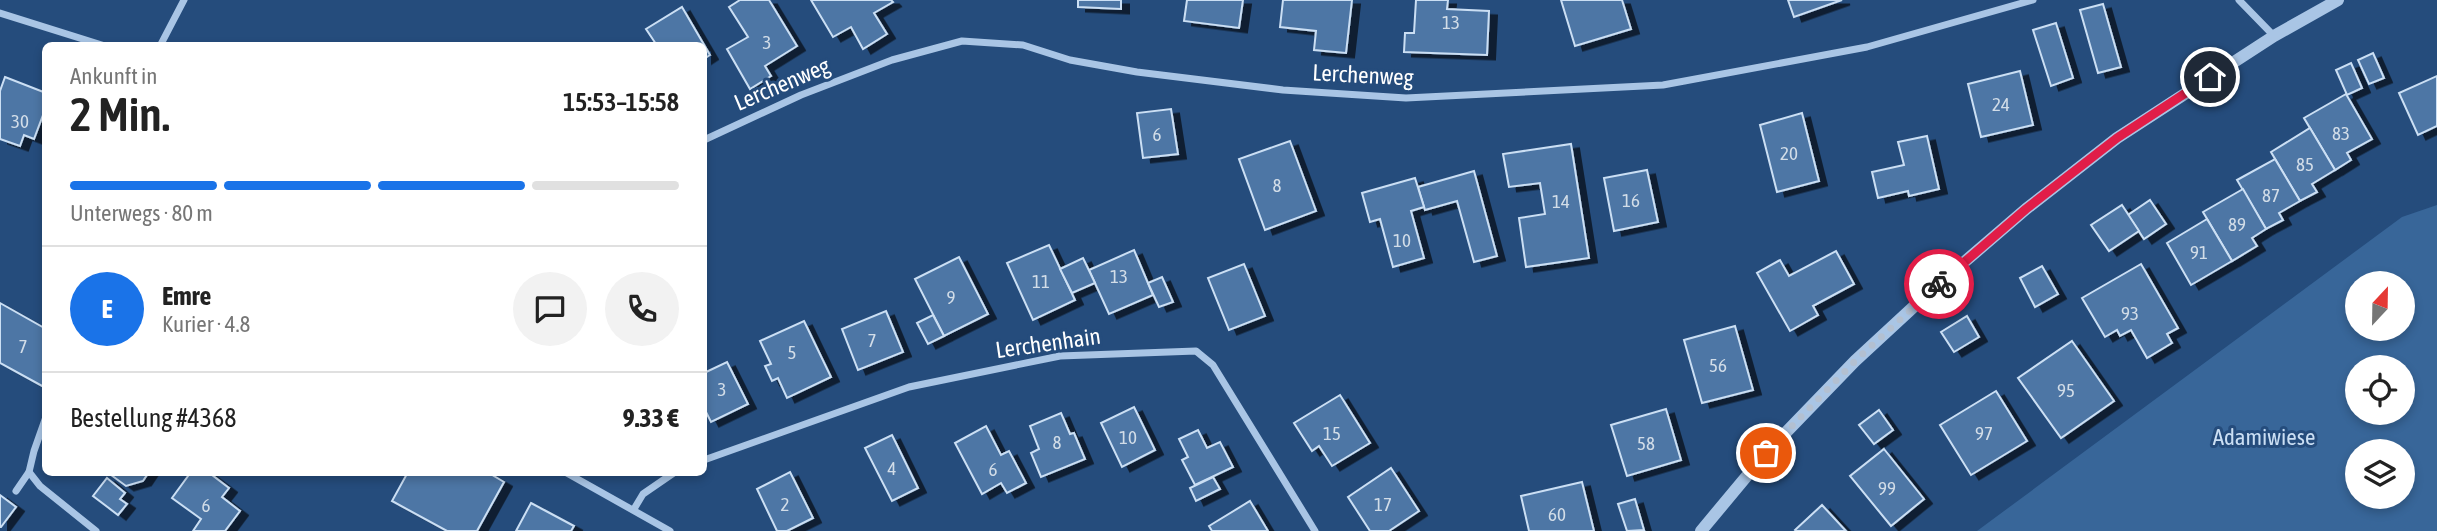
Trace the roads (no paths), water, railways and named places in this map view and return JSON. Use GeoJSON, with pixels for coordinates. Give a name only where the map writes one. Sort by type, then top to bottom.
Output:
{"type":"FeatureCollection","features":[{"type":"Feature","properties":{"kind":"street"},"geometry":{"type":"LineString","coordinates":[[162,42],[184,0]]}},
{"type":"Feature","properties":{"kind":"street","name":"Lerchenweg"},"geometry":{"type":"LineString","coordinates":[[707,139],[801,95],[892,60],[962,41],[1023,45],[1070,60],[1137,72],[1283,90],[1406,98],[1663,85],[1867,47],[2033,0]]}},
{"type":"Feature","properties":{"kind":"street"},"geometry":{"type":"LineString","coordinates":[[2238,0],[2274,36]]}},
{"type":"Feature","properties":{"kind":"street"},"geometry":{"type":"LineString","coordinates":[[1701,531],[1766,453],[1855,361],[2026,209],[2117,138],[2274,36],[2338,0]]}},
{"type":"Feature","properties":{"kind":"street"},"geometry":{"type":"LineString","coordinates":[[0,13],[92,42]]}},
{"type":"Feature","properties":{"kind":"street","name":"Lerchenhain"},"geometry":{"type":"LineString","coordinates":[[707,459],[909,387],[1060,356],[1196,351],[1213,365],[1315,531]]}},
{"type":"Feature","properties":{"kind":"street"},"geometry":{"type":"LineString","coordinates":[[16,491],[29,472],[42,428]]}},
{"type":"Feature","properties":{"kind":"street"},"geometry":{"type":"LineString","coordinates":[[29,472],[40,486],[96,531]]}},
{"type":"Feature","properties":{"kind":"street"},"geometry":{"type":"LineString","coordinates":[[572,476],[670,531]]}},
{"type":"Feature","properties":{"kind":"street"},"geometry":{"type":"LineString","coordinates":[[634,509],[643,494],[669,476]]}},
{"type":"Feature","properties":{"kind":"park label","name":"Adamiwiese"},"geometry":{"type":"Point","coordinates":[2264,437]}}]}
